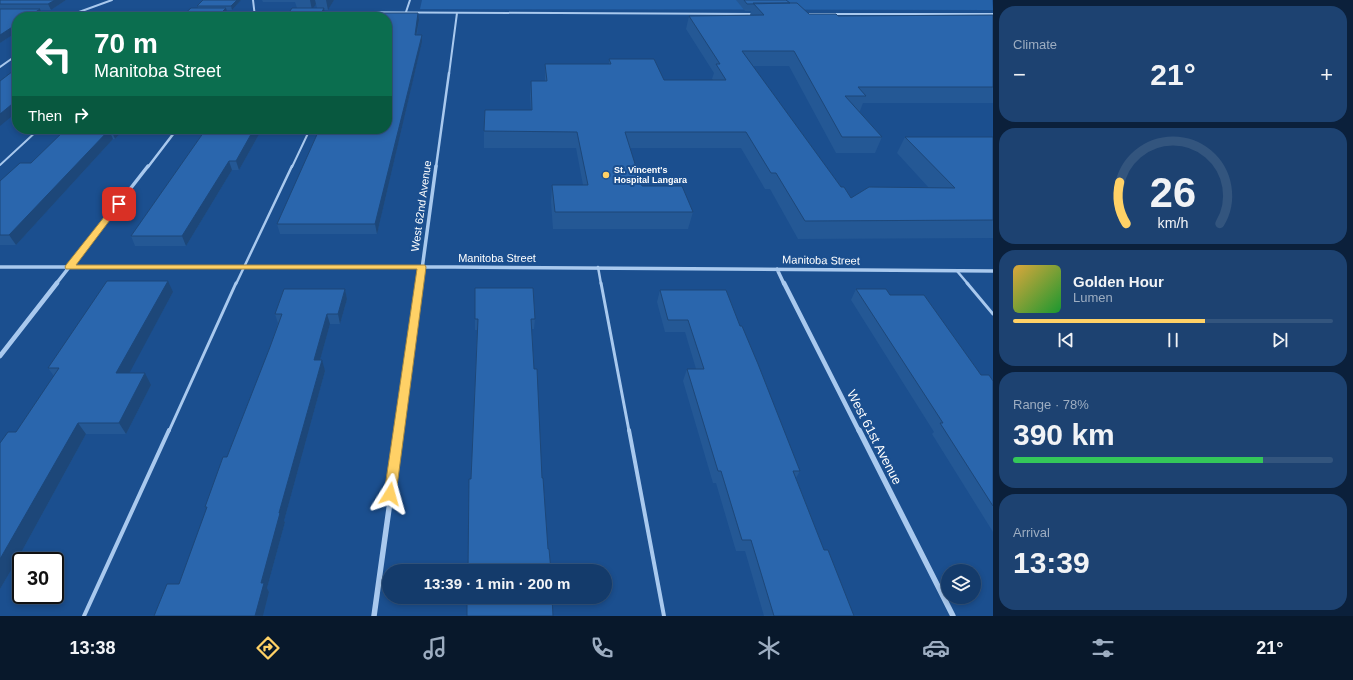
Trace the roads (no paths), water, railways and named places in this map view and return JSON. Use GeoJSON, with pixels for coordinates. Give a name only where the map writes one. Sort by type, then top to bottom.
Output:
{"type":"FeatureCollection","features":[{"type":"Feature","properties":{"kind":"street"},"geometry":{"type":"LineString","coordinates":[[79,12],[112,0]]}},
{"type":"Feature","properties":{"kind":"street"},"geometry":{"type":"LineString","coordinates":[[253,0],[255,12]]}},
{"type":"Feature","properties":{"kind":"street"},"geometry":{"type":"LineString","coordinates":[[406,12],[410,0]]}},
{"type":"Feature","properties":{"kind":"street"},"geometry":{"type":"LineString","coordinates":[[32,12],[193,12]]}},
{"type":"Feature","properties":{"kind":"street"},"geometry":{"type":"LineString","coordinates":[[217,12],[297,12]]}},
{"type":"Feature","properties":{"kind":"street"},"geometry":{"type":"LineString","coordinates":[[313,12],[757,14]]}},
{"type":"Feature","properties":{"kind":"street","name":"West 62nd Avenue"},"geometry":{"type":"LineString","coordinates":[[374,616],[457,13]]}},
{"type":"Feature","properties":{"kind":"street"},"geometry":{"type":"LineString","coordinates":[[796,14],[993,14]]}},
{"type":"Feature","properties":{"kind":"street"},"geometry":{"type":"LineString","coordinates":[[0,67],[12,59]]}},
{"type":"Feature","properties":{"kind":"street"},"geometry":{"type":"LineString","coordinates":[[0,356],[173,134]]}},
{"type":"Feature","properties":{"kind":"street","name":"Manitoba Street"},"geometry":{"type":"LineString","coordinates":[[0,268],[422,267],[993,271]]}},
{"type":"Feature","properties":{"kind":"street","name":"West 61st Avenue"},"geometry":{"type":"LineString","coordinates":[[777,269],[952,616]]}},
{"type":"Feature","properties":{"kind":"lane"},"geometry":{"type":"LineString","coordinates":[[0,165],[34,134]]}},
{"type":"Feature","properties":{"kind":"lane"},"geometry":{"type":"LineString","coordinates":[[84,616],[244,268],[308,134]]}},
{"type":"Feature","properties":{"kind":"lane"},"geometry":{"type":"LineString","coordinates":[[598,268],[664,616]]}},
{"type":"Feature","properties":{"kind":"lane"},"geometry":{"type":"LineString","coordinates":[[957,270],[993,314]]}},
{"type":"Feature","properties":{"kind":"place","name":"St. Vincent's Hospital Langara"},"geometry":{"type":"Point","coordinates":[606,175]}}]}
